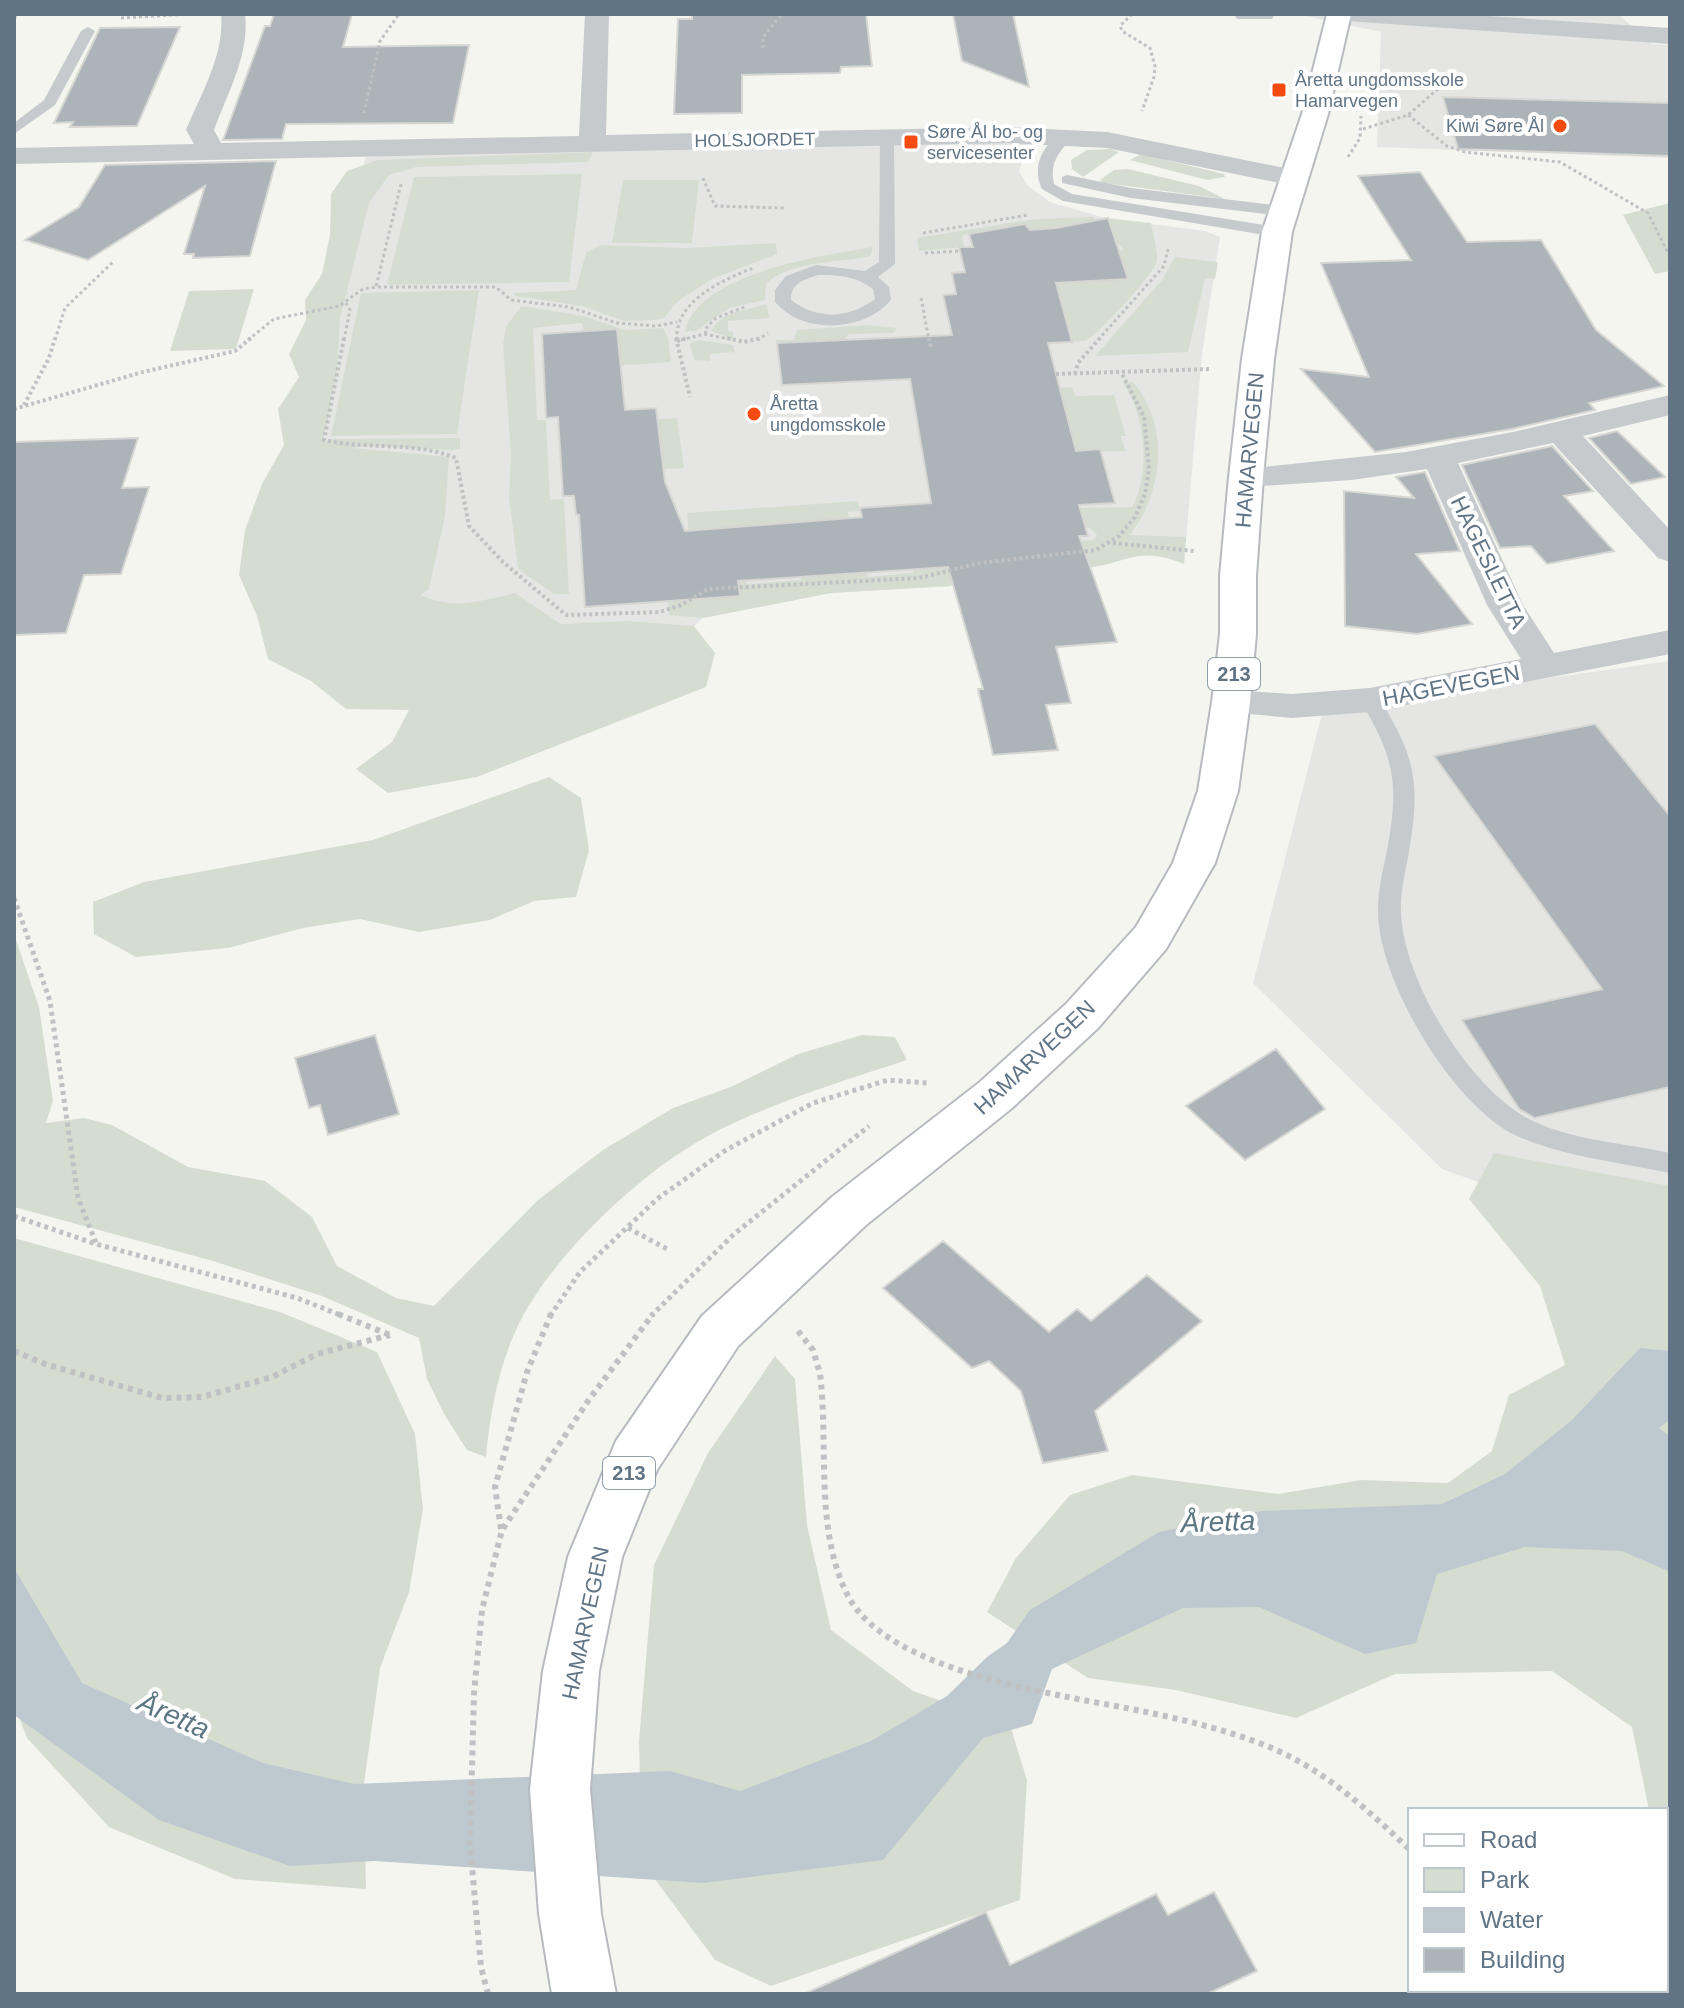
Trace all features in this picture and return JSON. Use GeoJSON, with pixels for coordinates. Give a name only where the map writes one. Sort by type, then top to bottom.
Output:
{"type":"FeatureCollection","features":[{"type":"Feature","properties":{"kind":"main road","name":"HAMARVEGEN"},"geometry":{"type":"LineString","coordinates":[[584,1994],[570,1914],[560,1789],[569,1686],[595,1557],[635,1458],[720,1331],[849,1211],[1007,1085],[1082,1016],[1151,938],[1194,863],[1218,791],[1231,702],[1238,634],[1238,576],[1258,359],[1284,207],[1315,114],[1339,14]]}},
{"type":"Feature","properties":{"kind":"street"},"geometry":{"type":"LineString","coordinates":[[206,141],[237,28],[233,14]]}},
{"type":"Feature","properties":{"kind":"street"},"geometry":{"type":"LineString","coordinates":[[592,143],[597,14]]}},
{"type":"Feature","properties":{"kind":"street"},"geometry":{"type":"LineString","coordinates":[[1246,14],[1263,14]]}},
{"type":"Feature","properties":{"kind":"street"},"geometry":{"type":"LineString","coordinates":[[1347,14],[1459,18],[1670,36]]}},
{"type":"Feature","properties":{"kind":"street","name":"HOLSJORDET"},"geometry":{"type":"LineString","coordinates":[[14,156],[160,153],[206,141],[592,143],[1065,137],[1107,140],[1284,207]]}},
{"type":"Feature","properties":{"kind":"street"},"geometry":{"type":"LineString","coordinates":[[1246,477],[1325,472],[1438,455],[1562,433],[1670,405]]}},
{"type":"Feature","properties":{"kind":"street"},"geometry":{"type":"LineString","coordinates":[[1562,433],[1670,551]]}},
{"type":"Feature","properties":{"kind":"street","name":"HAGESLETTA"},"geometry":{"type":"LineString","coordinates":[[1438,455],[1505,605],[1545,667]]}},
{"type":"Feature","properties":{"kind":"street","name":"HAGEVEGEN"},"geometry":{"type":"LineString","coordinates":[[1231,702],[1292,706],[1370,700],[1670,642]]}},
{"type":"Feature","properties":{"kind":"lane"},"geometry":{"type":"LineString","coordinates":[[14,130],[50,102],[88,31]]}},
{"type":"Feature","properties":{"kind":"lane"},"geometry":{"type":"LineString","coordinates":[[868,276],[887,264],[887,137]]}},
{"type":"Feature","properties":{"kind":"lane"},"geometry":{"type":"LineString","coordinates":[[1065,137],[1047,156],[1043,172],[1047,186],[1068,198],[1164,214],[1284,207]]}},
{"type":"Feature","properties":{"kind":"lane"},"geometry":{"type":"LineString","coordinates":[[1043,172],[1094,187],[1284,207]]}},
{"type":"Feature","properties":{"kind":"lane"},"geometry":{"type":"LineString","coordinates":[[816,270],[848,270],[868,276],[881,287],[883,300],[869,313],[848,320],[816,320],[795,312],[783,302],[783,290],[792,279],[816,270]]}},
{"type":"Feature","properties":{"kind":"lane"},"geometry":{"type":"LineString","coordinates":[[1370,700],[1405,774],[1389,912],[1394,951],[1440,1043],[1489,1103],[1520,1127],[1556,1139],[1670,1163]]}},
{"type":"Feature","properties":{"kind":"path"},"geometry":{"type":"LineString","coordinates":[[14,18],[20,14]]}},
{"type":"Feature","properties":{"kind":"path"},"geometry":{"type":"LineString","coordinates":[[88,31],[93,19],[192,14]]}},
{"type":"Feature","properties":{"kind":"path"},"geometry":{"type":"LineString","coordinates":[[361,126],[380,41],[399,14]]}},
{"type":"Feature","properties":{"kind":"path"},"geometry":{"type":"LineString","coordinates":[[763,48],[763,37],[782,14]]}},
{"type":"Feature","properties":{"kind":"path"},"geometry":{"type":"LineString","coordinates":[[1132,14],[1120,26],[1122,31],[1150,48],[1155,66],[1142,112]]}},
{"type":"Feature","properties":{"kind":"path"},"geometry":{"type":"LineString","coordinates":[[1363,129],[1408,115],[1447,81]]}},
{"type":"Feature","properties":{"kind":"path"},"geometry":{"type":"LineString","coordinates":[[1408,115],[1447,146],[1465,152],[1560,162],[1648,213],[1670,257]]}},
{"type":"Feature","properties":{"kind":"path"},"geometry":{"type":"LineString","coordinates":[[376,287],[403,180]]}},
{"type":"Feature","properties":{"kind":"path"},"geometry":{"type":"LineString","coordinates":[[1075,374],[1078,363],[1164,266],[1168,249],[1164,214]]}},
{"type":"Feature","properties":{"kind":"path"},"geometry":{"type":"LineString","coordinates":[[913,254],[960,251]]}},
{"type":"Feature","properties":{"kind":"path"},"geometry":{"type":"LineString","coordinates":[[23,406],[49,358],[65,308],[113,262]]}},
{"type":"Feature","properties":{"kind":"path"},"geometry":{"type":"LineString","coordinates":[[14,409],[143,372],[235,351],[283,315],[346,303],[363,289],[376,287],[496,287],[511,300],[569,307],[627,325],[656,326],[677,322]]}},
{"type":"Feature","properties":{"kind":"path"},"geometry":{"type":"LineString","coordinates":[[706,334],[705,329],[716,318],[734,309],[774,300],[783,290]]}},
{"type":"Feature","properties":{"kind":"path"},"geometry":{"type":"LineString","coordinates":[[346,303],[350,310],[324,440],[344,446],[435,451],[456,458],[465,513],[474,533],[553,607],[566,615],[660,612],[681,605],[708,589],[919,578],[980,563],[1096,550],[1112,543],[1138,511],[1146,493],[1150,468],[1147,424],[1139,400],[1121,372]]}},
{"type":"Feature","properties":{"kind":"path"},"geometry":{"type":"LineString","coordinates":[[677,341],[706,334],[730,341],[755,341],[765,337],[772,326],[795,312]]}},
{"type":"Feature","properties":{"kind":"path"},"geometry":{"type":"LineString","coordinates":[[1056,374],[1216,368]]}},
{"type":"Feature","properties":{"kind":"path"},"geometry":{"type":"LineString","coordinates":[[1112,543],[1200,551]]}},
{"type":"Feature","properties":{"kind":"path"},"geometry":{"type":"LineString","coordinates":[[14,898],[50,1001],[78,1198],[96,1244]]}},
{"type":"Feature","properties":{"kind":"path"},"geometry":{"type":"LineString","coordinates":[[502,1530],[495,1487],[527,1372],[546,1322],[580,1272],[657,1199],[726,1150],[813,1103],[888,1080],[927,1083]]}},
{"type":"Feature","properties":{"kind":"path"},"geometry":{"type":"LineString","coordinates":[[14,1216],[96,1244],[297,1298],[390,1335],[317,1354],[272,1377],[202,1397],[162,1398],[45,1364],[14,1351]]}},
{"type":"Feature","properties":{"kind":"path"},"geometry":{"type":"LineString","coordinates":[[628,1228],[669,1250]]}},
{"type":"Feature","properties":{"kind":"path"},"geometry":{"type":"LineString","coordinates":[[798,1331],[813,1350],[821,1384],[830,1515],[842,1585],[861,1615],[892,1638],[955,1667],[1060,1696],[1205,1725],[1276,1750],[1347,1791],[1408,1848]]}},
{"type":"Feature","properties":{"kind":"path"},"geometry":{"type":"LineString","coordinates":[[488,1994],[481,1967],[470,1844],[474,1693],[482,1610],[502,1530],[530,1487]]}},
{"type":"Feature","properties":{"kind":"shaded area"},"geometry":{"type":"Polygon","coordinates":[[[1296,14],[1618,14],[1652,44],[1670,45],[1670,158],[1377,147],[1381,32],[1296,14]]]}},
{"type":"Feature","properties":{"kind":"shaded area","name":"Åretta ungdomsskole"},"geometry":{"type":"Polygon","coordinates":[[[1004,141],[1034,143],[1026,152],[1019,171],[1028,186],[1050,202],[1105,218],[1205,231],[1220,237],[1202,354],[1184,564],[1165,556],[1129,556],[1092,567],[956,580],[951,586],[831,593],[703,618],[694,626],[276,642],[304,449],[366,154],[1004,141]]]}},
{"type":"Feature","properties":{"kind":"shaded area"},"geometry":{"type":"Polygon","coordinates":[[[1670,661],[1670,1251],[1442,1169],[1253,983],[1323,710],[1670,661]]]}},
{"type":"Feature","properties":{"kind":"green space"},"geometry":{"type":"Polygon","coordinates":[[[1110,149],[1119,152],[1083,177],[1072,169],[1071,160],[1087,150],[1110,149]]]}},
{"type":"Feature","properties":{"kind":"green space"},"geometry":{"type":"Polygon","coordinates":[[[593,152],[588,162],[416,167],[389,175],[369,203],[340,319],[337,372],[323,443],[330,439],[460,438],[460,449],[450,450],[353,448],[449,457],[445,516],[429,589],[421,595],[455,603],[515,593],[561,624],[627,621],[694,626],[715,653],[706,687],[477,777],[388,793],[356,769],[392,742],[409,710],[346,709],[311,681],[268,659],[257,616],[239,575],[245,530],[262,484],[284,445],[278,409],[299,377],[289,354],[306,320],[305,300],[322,274],[330,235],[331,194],[347,171],[378,160],[593,152]]]}},
{"type":"Feature","properties":{"kind":"green space"},"geometry":{"type":"Polygon","coordinates":[[[1141,154],[1224,174],[1225,177],[1207,180],[1130,160],[1141,154]]]}},
{"type":"Feature","properties":{"kind":"green space"},"geometry":{"type":"Polygon","coordinates":[[[1128,169],[1199,186],[1225,199],[1100,180],[1114,170],[1128,169]]]}},
{"type":"Feature","properties":{"kind":"green space"},"geometry":{"type":"Polygon","coordinates":[[[582,174],[569,282],[387,285],[414,177],[582,174]]]}},
{"type":"Feature","properties":{"kind":"green space"},"geometry":{"type":"Polygon","coordinates":[[[623,180],[699,180],[692,243],[612,243],[623,180]]]}},
{"type":"Feature","properties":{"kind":"green space"},"geometry":{"type":"Polygon","coordinates":[[[1670,203],[1670,271],[1655,274],[1623,215],[1670,203]]]}},
{"type":"Feature","properties":{"kind":"green space"},"geometry":{"type":"Polygon","coordinates":[[[1093,217],[1096,221],[1034,230],[1026,236],[1015,225],[962,235],[964,247],[919,251],[917,238],[1035,219],[1093,217]]]}},
{"type":"Feature","properties":{"kind":"green space"},"geometry":{"type":"Polygon","coordinates":[[[1105,218],[1151,223],[1157,261],[1137,290],[1093,336],[1086,341],[1065,342],[1049,284],[1122,279],[1113,251],[1124,250],[1096,221],[1105,218]]]}},
{"type":"Feature","properties":{"kind":"green space"},"geometry":{"type":"Polygon","coordinates":[[[776,243],[777,254],[712,279],[678,301],[664,318],[624,321],[582,306],[515,296],[515,293],[576,290],[586,253],[600,245],[685,248],[776,243]]]}},
{"type":"Feature","properties":{"kind":"green space"},"geometry":{"type":"Polygon","coordinates":[[[873,247],[871,255],[867,257],[787,271],[766,284],[765,300],[729,308],[696,331],[685,332],[694,312],[712,295],[737,281],[795,262],[873,247]]]}},
{"type":"Feature","properties":{"kind":"green space"},"geometry":{"type":"Polygon","coordinates":[[[1175,257],[1218,262],[1215,279],[1205,278],[1188,352],[1095,356],[1162,280],[1175,257]]]}},
{"type":"Feature","properties":{"kind":"green space"},"geometry":{"type":"Polygon","coordinates":[[[254,289],[236,349],[170,351],[189,291],[254,289]]]}},
{"type":"Feature","properties":{"kind":"green space"},"geometry":{"type":"Polygon","coordinates":[[[479,290],[457,434],[331,436],[361,293],[479,290]]]}},
{"type":"Feature","properties":{"kind":"green space"},"geometry":{"type":"Polygon","coordinates":[[[766,304],[770,318],[728,321],[728,331],[733,332],[733,339],[711,331],[728,315],[766,304]]]}},
{"type":"Feature","properties":{"kind":"green space"},"geometry":{"type":"Polygon","coordinates":[[[521,306],[584,316],[625,330],[663,328],[668,337],[671,362],[614,366],[584,332],[582,323],[533,328],[537,420],[546,420],[550,500],[564,499],[569,594],[554,594],[518,569],[509,497],[511,454],[503,345],[506,327],[521,306]]]}},
{"type":"Feature","properties":{"kind":"green space"},"geometry":{"type":"Polygon","coordinates":[[[866,325],[897,328],[893,333],[849,334],[843,341],[777,344],[776,340],[794,340],[797,330],[866,325]]]}},
{"type":"Feature","properties":{"kind":"green space"},"geometry":{"type":"Polygon","coordinates":[[[699,340],[733,345],[735,352],[710,354],[710,361],[695,360],[689,344],[699,340]]]}},
{"type":"Feature","properties":{"kind":"green space"},"geometry":{"type":"Polygon","coordinates":[[[1133,382],[1153,419],[1158,459],[1150,499],[1130,535],[1186,537],[1184,564],[1144,556],[1087,568],[956,580],[951,586],[831,593],[703,618],[669,615],[665,580],[745,575],[747,584],[801,580],[800,571],[865,566],[868,577],[913,573],[911,559],[977,545],[1094,540],[1097,535],[1090,528],[1077,527],[1072,508],[1132,507],[1142,478],[1141,427],[1123,383],[1133,382]]]}},
{"type":"Feature","properties":{"kind":"green space"},"geometry":{"type":"Polygon","coordinates":[[[1072,387],[1076,396],[1114,395],[1126,436],[1121,436],[1125,451],[1063,453],[1046,388],[1072,387]]]}},
{"type":"Feature","properties":{"kind":"green space"},"geometry":{"type":"Polygon","coordinates":[[[677,418],[684,468],[652,470],[646,420],[677,418]]]}},
{"type":"Feature","properties":{"kind":"green space"},"geometry":{"type":"Polygon","coordinates":[[[858,501],[860,511],[848,512],[850,523],[689,534],[687,513],[858,501]]]}},
{"type":"Feature","properties":{"kind":"green space"},"geometry":{"type":"Polygon","coordinates":[[[549,777],[581,798],[589,850],[576,897],[534,901],[490,920],[419,932],[360,919],[303,928],[228,948],[136,957],[94,934],[93,902],[144,882],[373,840],[549,777]]]}},
{"type":"Feature","properties":{"kind":"green space"},"geometry":{"type":"Polygon","coordinates":[[[14,934],[39,1007],[53,1101],[46,1123],[84,1118],[112,1125],[188,1167],[265,1181],[312,1217],[337,1266],[396,1298],[434,1306],[538,1200],[603,1150],[673,1108],[733,1086],[798,1054],[862,1035],[895,1037],[907,1060],[806,1094],[732,1124],[684,1150],[612,1207],[551,1274],[524,1314],[500,1374],[486,1457],[467,1450],[444,1414],[427,1379],[419,1338],[322,1296],[213,1261],[14,1207],[14,934]]]}},
{"type":"Feature","properties":{"kind":"green space"},"geometry":{"type":"Polygon","coordinates":[[[1494,1153],[1670,1186],[1670,1903],[1668,1808],[1649,1808],[1632,1727],[1552,1671],[1395,1674],[1296,1718],[1176,1690],[1088,1678],[987,1612],[1016,1558],[1070,1495],[1132,1475],[1278,1494],[1361,1480],[1448,1483],[1492,1451],[1509,1395],[1565,1365],[1540,1286],[1469,1199],[1494,1153]]]}},
{"type":"Feature","properties":{"kind":"green space"},"geometry":{"type":"Polygon","coordinates":[[[14,1238],[280,1312],[377,1352],[415,1434],[423,1509],[409,1592],[380,1668],[364,1784],[366,1889],[235,1879],[109,1827],[27,1738],[14,1704],[14,1238]]]}},
{"type":"Feature","properties":{"kind":"green space"},"geometry":{"type":"Polygon","coordinates":[[[775,1356],[795,1379],[807,1525],[831,1630],[913,1691],[1010,1725],[1027,1780],[1020,1900],[771,1986],[715,1960],[642,1862],[639,1741],[654,1565],[708,1453],[775,1356]]]}},
{"type":"Feature","properties":{"kind":"water","name":"Åretta"},"geometry":{"type":"Polygon","coordinates":[[[1640,1348],[1670,1351],[1670,1419],[1659,1428],[1670,1437],[1670,1572],[1622,1551],[1525,1547],[1437,1574],[1416,1643],[1365,1654],[1259,1607],[1183,1608],[1052,1669],[1032,1724],[983,1738],[883,1860],[703,1883],[374,1861],[290,1866],[159,1820],[14,1715],[14,1568],[82,1683],[263,1763],[354,1784],[670,1771],[740,1791],[871,1741],[947,1696],[987,1657],[1007,1643],[1030,1610],[1159,1532],[1261,1511],[1442,1504],[1505,1474],[1572,1420],[1640,1348]]]}},
{"type":"Feature","properties":{"kind":"building"},"geometry":{"type":"Polygon","coordinates":[[[274,14],[352,14],[343,47],[469,45],[453,123],[286,124],[282,139],[223,140],[265,26],[270,26],[274,14]]]}},
{"type":"Feature","properties":{"kind":"building"},"geometry":{"type":"Polygon","coordinates":[[[692,14],[866,14],[872,66],[841,67],[840,73],[742,75],[742,113],[674,114],[678,19],[692,19],[692,14]]]}},
{"type":"Feature","properties":{"kind":"building"},"geometry":{"type":"Polygon","coordinates":[[[953,14],[1013,14],[1029,87],[962,61],[953,14]]]}},
{"type":"Feature","properties":{"kind":"building"},"geometry":{"type":"Polygon","coordinates":[[[180,27],[137,126],[70,127],[73,122],[54,123],[100,28],[180,27]]]}},
{"type":"Feature","properties":{"kind":"building"},"geometry":{"type":"Polygon","coordinates":[[[1443,97],[1670,103],[1670,156],[1458,149],[1443,97]]]}},
{"type":"Feature","properties":{"kind":"building"},"geometry":{"type":"Polygon","coordinates":[[[276,161],[250,256],[193,258],[194,254],[184,254],[205,186],[88,260],[25,240],[79,207],[105,165],[276,161]]]}},
{"type":"Feature","properties":{"kind":"building"},"geometry":{"type":"Polygon","coordinates":[[[1420,172],[1467,242],[1541,240],[1596,330],[1664,386],[1589,403],[1595,410],[1512,429],[1375,452],[1301,369],[1369,377],[1321,263],[1411,260],[1358,176],[1420,172]]]}},
{"type":"Feature","properties":{"kind":"building"},"geometry":{"type":"Polygon","coordinates":[[[1108,218],[1128,279],[1056,283],[1072,342],[1048,343],[1076,451],[1100,449],[1115,503],[1079,505],[1088,536],[1079,536],[1117,642],[1056,647],[1071,703],[1046,705],[1058,750],[993,755],[978,689],[983,689],[948,567],[738,581],[740,596],[585,607],[579,515],[576,515],[574,496],[563,496],[558,417],[546,418],[542,334],[617,329],[625,410],[656,408],[665,482],[685,531],[862,517],[860,508],[931,503],[910,379],[782,385],[777,343],[952,335],[943,295],[956,294],[952,273],[965,272],[959,247],[973,247],[969,234],[1025,224],[1030,230],[1056,228],[1108,218]]]}},
{"type":"Feature","properties":{"kind":"building"},"geometry":{"type":"Polygon","coordinates":[[[1617,431],[1665,477],[1631,484],[1589,438],[1617,431]]]}},
{"type":"Feature","properties":{"kind":"building"},"geometry":{"type":"Polygon","coordinates":[[[138,438],[122,488],[149,487],[121,574],[84,575],[66,633],[14,635],[14,442],[138,438]]]}},
{"type":"Feature","properties":{"kind":"building"},"geometry":{"type":"Polygon","coordinates":[[[1552,446],[1593,491],[1564,496],[1614,551],[1547,564],[1531,546],[1500,548],[1462,465],[1552,446]]]}},
{"type":"Feature","properties":{"kind":"building"},"geometry":{"type":"Polygon","coordinates":[[[1425,472],[1460,551],[1416,554],[1472,624],[1417,634],[1345,626],[1344,491],[1414,498],[1396,477],[1425,472]]]}},
{"type":"Feature","properties":{"kind":"building"},"geometry":{"type":"Polygon","coordinates":[[[1595,724],[1670,816],[1670,1087],[1535,1118],[1519,1109],[1462,1020],[1602,989],[1434,756],[1595,724]]]}},
{"type":"Feature","properties":{"kind":"building"},"geometry":{"type":"Polygon","coordinates":[[[375,1035],[399,1114],[328,1135],[320,1105],[309,1108],[295,1058],[375,1035]]]}},
{"type":"Feature","properties":{"kind":"building"},"geometry":{"type":"Polygon","coordinates":[[[1276,1049],[1325,1109],[1245,1160],[1186,1106],[1276,1049]]]}},
{"type":"Feature","properties":{"kind":"building"},"geometry":{"type":"Polygon","coordinates":[[[943,1241],[1049,1332],[1077,1309],[1091,1321],[1147,1275],[1202,1321],[1095,1411],[1108,1451],[1043,1463],[1021,1391],[989,1361],[972,1368],[883,1288],[943,1241]]]}},
{"type":"Feature","properties":{"kind":"building"},"geometry":{"type":"Polygon","coordinates":[[[1214,1892],[1257,1971],[1207,1994],[804,1994],[986,1912],[1010,1965],[1156,1894],[1168,1915],[1214,1892]]]}},
{"type":"Feature","properties":{"kind":"place","name":"Åretta ungdomsskole Hamarvegen"},"geometry":{"type":"Point","coordinates":[1279,90]}},
{"type":"Feature","properties":{"kind":"place","name":"Kiwi Søre Ål"},"geometry":{"type":"Point","coordinates":[1560,126]}},
{"type":"Feature","properties":{"kind":"place","name":"Søre Ål bo- og servicesenter"},"geometry":{"type":"Point","coordinates":[911,142]}},
{"type":"Feature","properties":{"kind":"place","name":"Åretta ungdomsskole"},"geometry":{"type":"Point","coordinates":[754,414]}}]}
